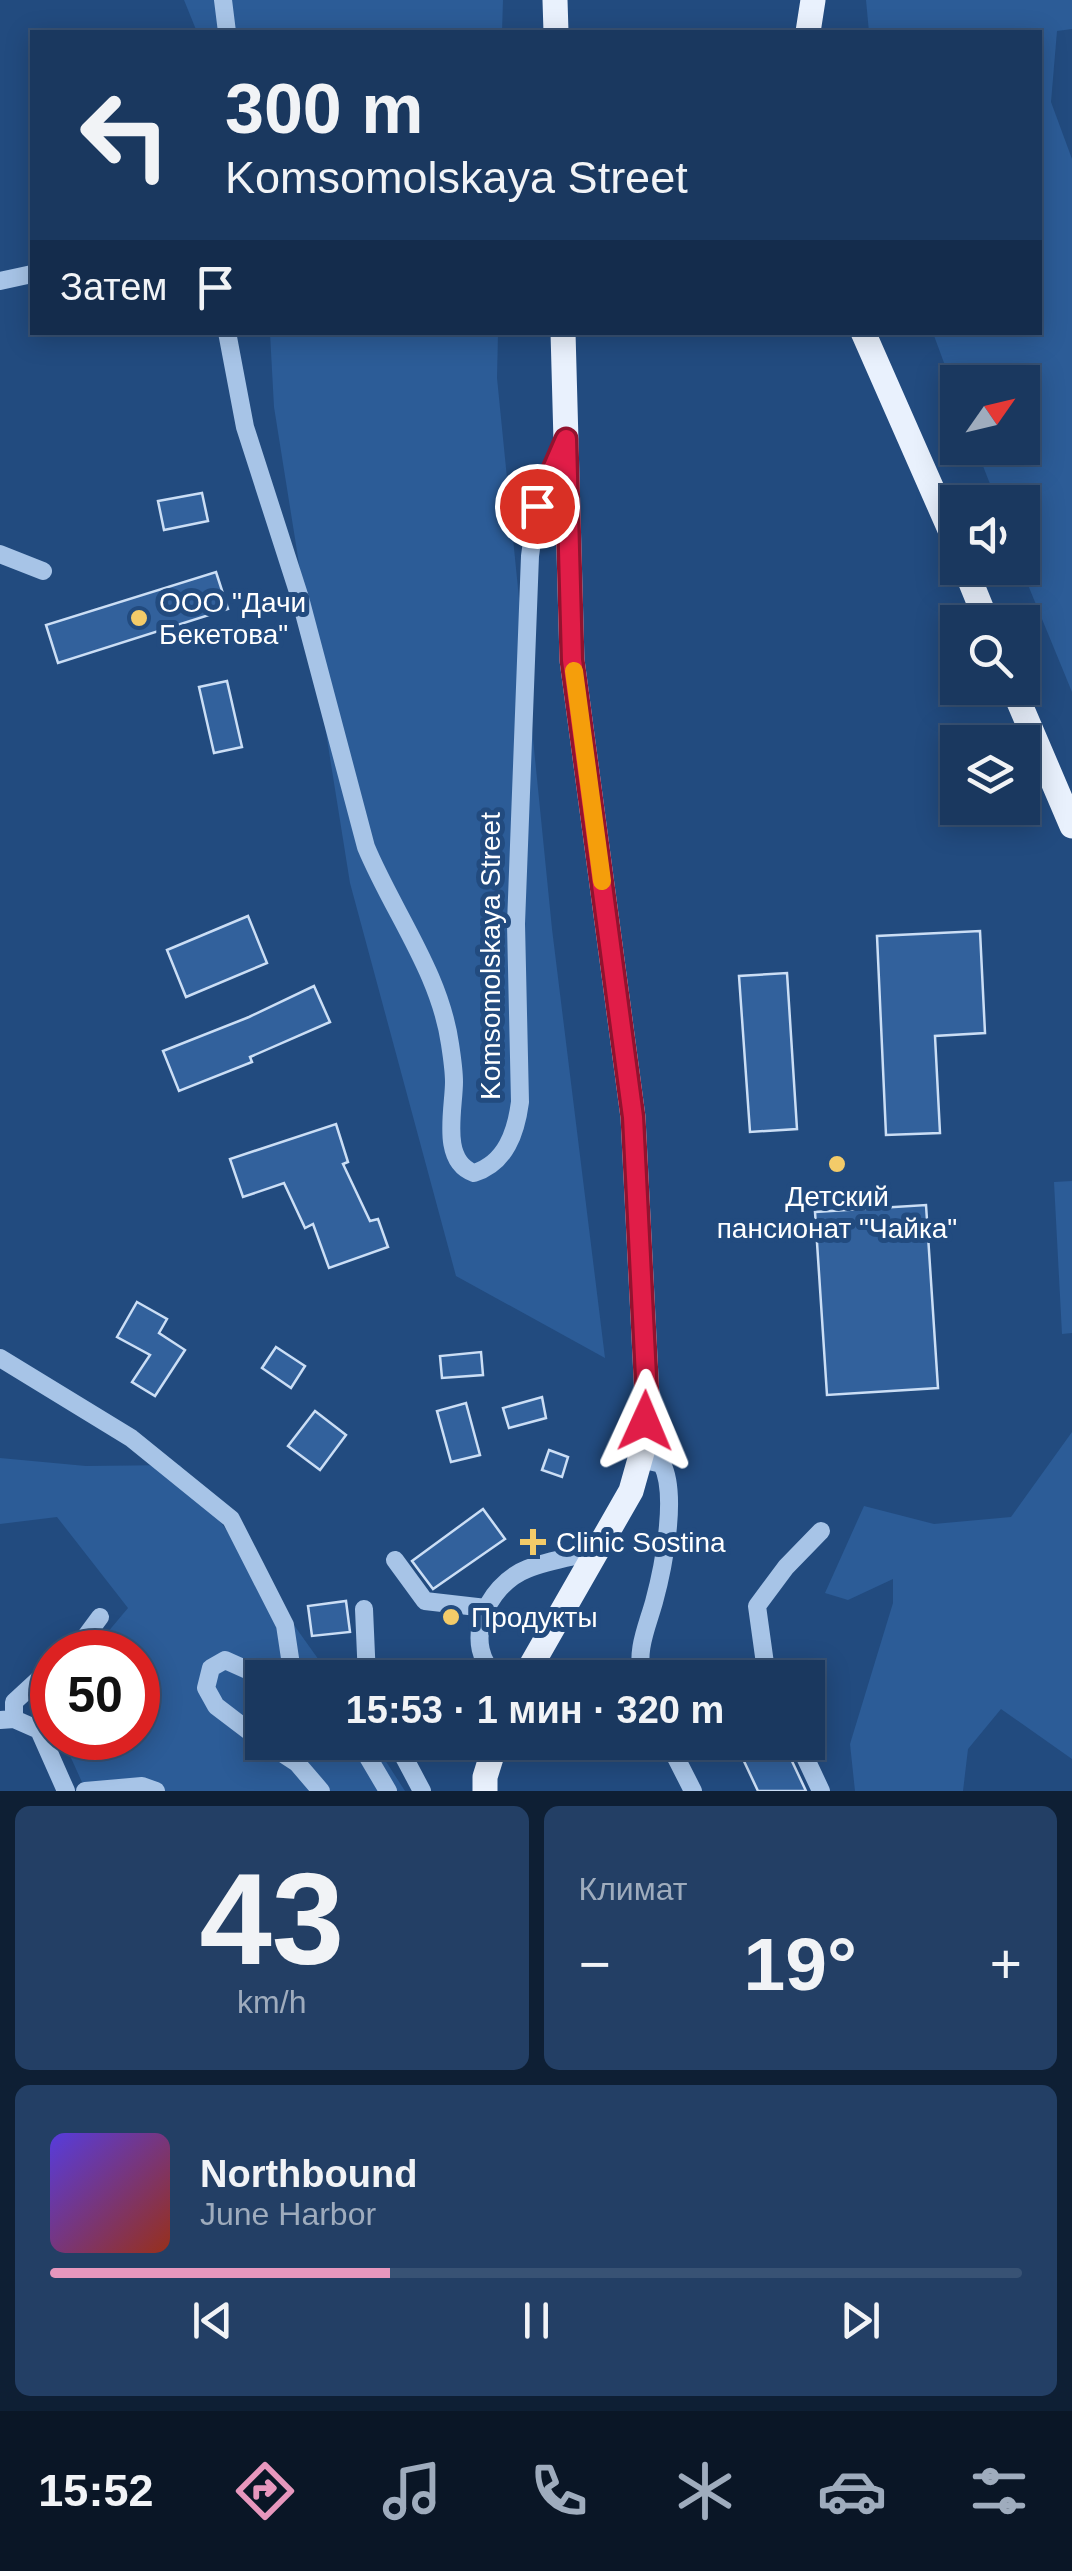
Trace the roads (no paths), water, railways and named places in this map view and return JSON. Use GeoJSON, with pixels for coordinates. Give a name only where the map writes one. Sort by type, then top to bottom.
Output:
{"type":"FeatureCollection","features":[{"type":"Feature","properties":{"kind":"main road"},"geometry":{"type":"LineString","coordinates":[[556,0],[556,30]]}},
{"type":"Feature","properties":{"kind":"main road"},"geometry":{"type":"LineString","coordinates":[[808,30],[813,0]]}},
{"type":"Feature","properties":{"kind":"main road","name":"Komsomolskaya Street"},"geometry":{"type":"LineString","coordinates":[[534,1660],[631,1490],[640,1459],[647,1397],[633,1117],[572,660],[563,335]]}},
{"type":"Feature","properties":{"kind":"main road"},"geometry":{"type":"LineString","coordinates":[[864,335],[940,507]]}},
{"type":"Feature","properties":{"kind":"main road"},"geometry":{"type":"LineString","coordinates":[[1019,705],[1072,826]]}},
{"type":"Feature","properties":{"kind":"main road"},"geometry":{"type":"LineString","coordinates":[[485,1791],[490,1760]]}},
{"type":"Feature","properties":{"kind":"street"},"geometry":{"type":"LineString","coordinates":[[223,0],[227,30]]}},
{"type":"Feature","properties":{"kind":"street"},"geometry":{"type":"LineString","coordinates":[[0,281],[30,274]]}},
{"type":"Feature","properties":{"kind":"street","name":"Komsomolskaya Street"},"geometry":{"type":"LineString","coordinates":[[228,335],[245,427],[300,598],[366,847],[424,964],[448,1026],[454,1077],[452,1145],[460,1164],[474,1172],[495,1162],[506,1149],[516,1126],[520,1102],[516,924],[530,556],[537,506],[566,439]]}},
{"type":"Feature","properties":{"kind":"street"},"geometry":{"type":"LineString","coordinates":[[0,554],[43,571]]}},
{"type":"Feature","properties":{"kind":"street"},"geometry":{"type":"LineString","coordinates":[[0,1358],[130,1438],[231,1519],[285,1625],[290,1660]]}},
{"type":"Feature","properties":{"kind":"street"},"geometry":{"type":"LineString","coordinates":[[638,1660],[656,1595],[668,1525],[668,1475],[662,1464],[640,1459]]}},
{"type":"Feature","properties":{"kind":"street"},"geometry":{"type":"LineString","coordinates":[[764,1660],[757,1606],[820,1531]]}},
{"type":"Feature","properties":{"kind":"street"},"geometry":{"type":"LineString","coordinates":[[484,1660],[479,1630],[486,1608],[502,1586],[524,1570],[596,1551]]}},
{"type":"Feature","properties":{"kind":"street"},"geometry":{"type":"LineString","coordinates":[[394,1560],[425,1601],[486,1608]]}},
{"type":"Feature","properties":{"kind":"street"},"geometry":{"type":"LineString","coordinates":[[364,1609],[366,1660]]}},
{"type":"Feature","properties":{"kind":"street"},"geometry":{"type":"LineString","coordinates":[[90,1630],[100,1617]]}},
{"type":"Feature","properties":{"kind":"street"},"geometry":{"type":"LineString","coordinates":[[245,1669],[225,1660],[211,1668],[206,1688],[216,1706],[245,1728]]}},
{"type":"Feature","properties":{"kind":"street"},"geometry":{"type":"LineString","coordinates":[[30,1687],[14,1702],[7,1719],[39,1730],[66,1791]]}},
{"type":"Feature","properties":{"kind":"street"},"geometry":{"type":"LineString","coordinates":[[292,1760],[321,1791]]}},
{"type":"Feature","properties":{"kind":"street"},"geometry":{"type":"LineString","coordinates":[[370,1760],[388,1791]]}},
{"type":"Feature","properties":{"kind":"street"},"geometry":{"type":"LineString","coordinates":[[404,1760],[422,1791]]}},
{"type":"Feature","properties":{"kind":"street"},"geometry":{"type":"LineString","coordinates":[[677,1760],[693,1791]]}},
{"type":"Feature","properties":{"kind":"street"},"geometry":{"type":"LineString","coordinates":[[806,1760],[821,1791]]}},
{"type":"Feature","properties":{"kind":"street"},"geometry":{"type":"LineString","coordinates":[[85,1791],[142,1786],[156,1791]]}},
{"type":"Feature","properties":{"kind":"place","name":"ООО \"Дачи Бекетова\""},"geometry":{"type":"Point","coordinates":[139,618]}},
{"type":"Feature","properties":{"kind":"place","name":"Детский пансионат \"Чайка\""},"geometry":{"type":"Point","coordinates":[837,1164]}},
{"type":"Feature","properties":{"kind":"place","name":"Clinic Sostina"},"geometry":{"type":"Point","coordinates":[533,1542]}},
{"type":"Feature","properties":{"kind":"place","name":"Продукты"},"geometry":{"type":"Point","coordinates":[451,1617]}}]}
